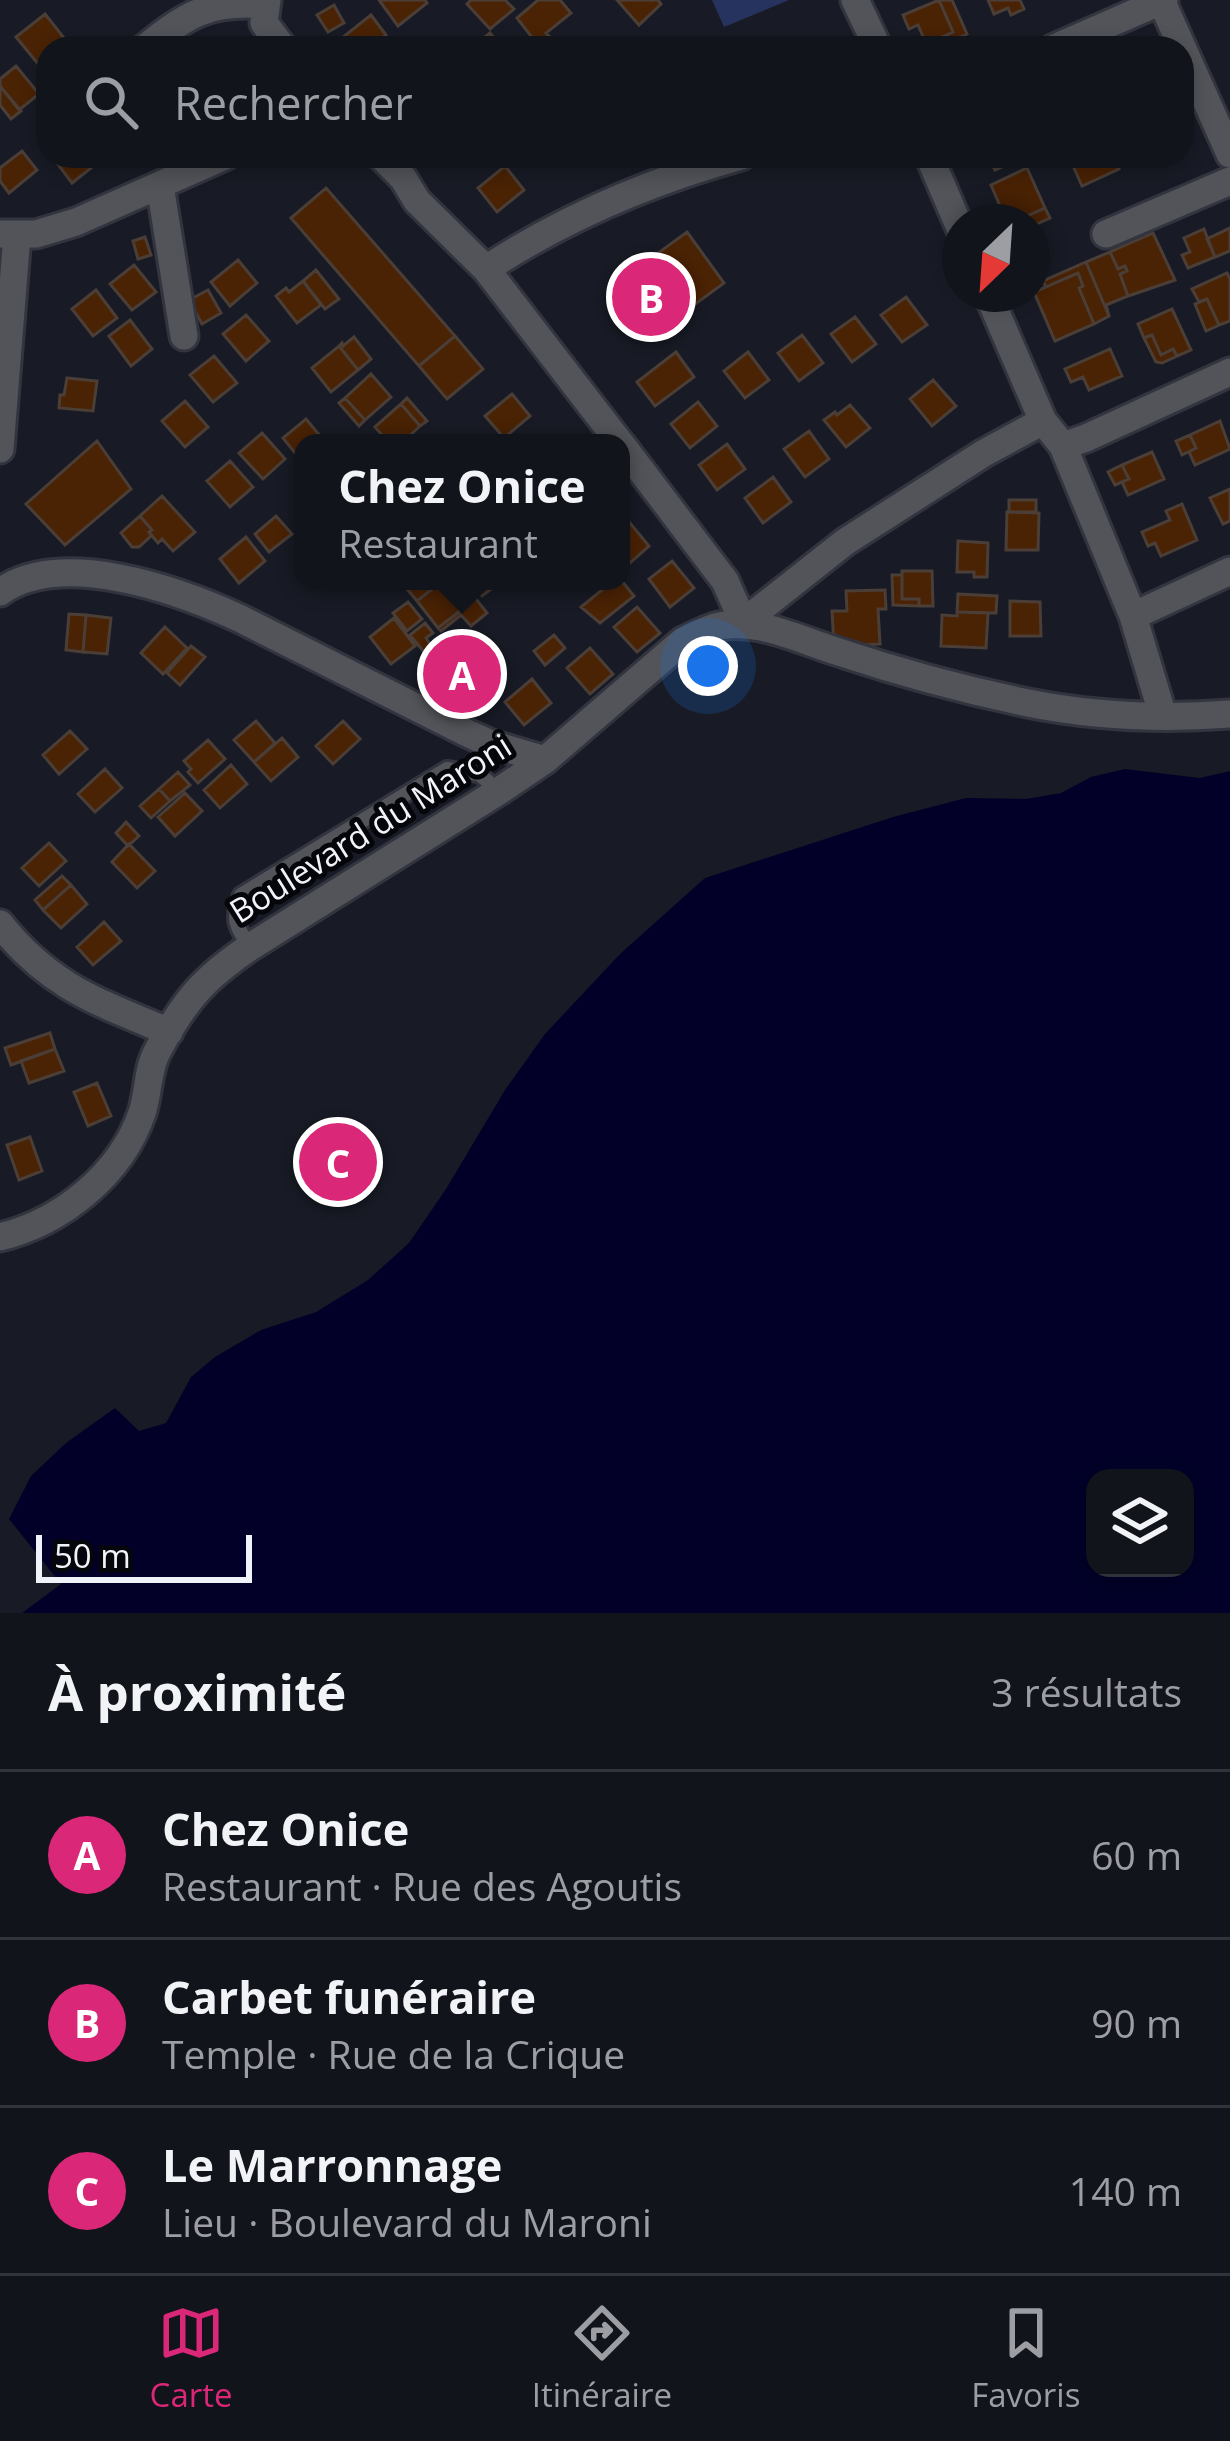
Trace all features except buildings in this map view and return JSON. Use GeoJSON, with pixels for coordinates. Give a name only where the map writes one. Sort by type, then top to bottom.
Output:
{"type":"FeatureCollection","features":[{"type":"Feature","properties":{"kind":"street"},"geometry":{"type":"LineString","coordinates":[[855,0],[872,36]]}},
{"type":"Feature","properties":{"kind":"street"},"geometry":{"type":"LineString","coordinates":[[1081,36],[1162,0],[1178,36]]}},
{"type":"Feature","properties":{"kind":"street"},"geometry":{"type":"LineString","coordinates":[[162,36],[196,11],[266,2],[264,23],[274,36]]}},
{"type":"Feature","properties":{"kind":"street"},"geometry":{"type":"LineString","coordinates":[[1194,72],[1230,154]]}},
{"type":"Feature","properties":{"kind":"street"},"geometry":{"type":"LineString","coordinates":[[0,449],[8,234],[36,234],[76,222],[199,168]]}},
{"type":"Feature","properties":{"kind":"street"},"geometry":{"type":"LineString","coordinates":[[394,168],[417,201],[486,269],[613,434]]}},
{"type":"Feature","properties":{"kind":"street"},"geometry":{"type":"LineString","coordinates":[[486,269],[581,213],[698,168]]}},
{"type":"Feature","properties":{"kind":"street"},"geometry":{"type":"LineString","coordinates":[[934,168],[950,204]]}},
{"type":"Feature","properties":{"kind":"street"},"geometry":{"type":"LineString","coordinates":[[1106,234],[1230,181]]}},
{"type":"Feature","properties":{"kind":"street"},"geometry":{"type":"LineString","coordinates":[[160,185],[184,336]]}},
{"type":"Feature","properties":{"kind":"street"},"geometry":{"type":"LineString","coordinates":[[996,312],[1043,421],[1063,446],[1133,616],[1163,716]]}},
{"type":"Feature","properties":{"kind":"street"},"geometry":{"type":"LineString","coordinates":[[1063,446],[1230,372]]}},
{"type":"Feature","properties":{"kind":"street"},"geometry":{"type":"LineString","coordinates":[[630,456],[725,581],[740,625],[845,542],[1043,421]]}},
{"type":"Feature","properties":{"kind":"street"},"geometry":{"type":"LineString","coordinates":[[1133,616],[1230,571]]}},
{"type":"Feature","properties":{"kind":"street"},"geometry":{"type":"LineString","coordinates":[[0,592],[12,583],[63,575],[101,575],[155,585],[239,618],[467,734],[545,760]]}},
{"type":"Feature","properties":{"kind":"street","name":"Boulevard du Maroni"},"geometry":{"type":"LineString","coordinates":[[0,1237],[62,1210],[118,1160],[141,1115],[155,1054],[190,997],[214,972],[545,760],[683,641],[721,625],[740,625],[1034,704],[1163,716],[1230,714]]}},
{"type":"Feature","properties":{"kind":"street"},"geometry":{"type":"LineString","coordinates":[[0,924],[58,982],[170,1032]]}},
{"type":"Feature","properties":{"kind":"lane"},"geometry":{"type":"LineString","coordinates":[[250,946],[236,927],[242,895],[447,769],[479,774],[500,791]]}},
{"type":"Feature","properties":{"kind":"shaded area"},"geometry":{"type":"Polygon","coordinates":[[[712,0],[789,0],[724,27],[712,0]]]}},
{"type":"Feature","properties":{"kind":"shaded area"},"geometry":{"type":"Polygon","coordinates":[[[1125,769],[1200,778],[1230,771],[1230,1613],[22,1613],[61,1584],[9,1519],[31,1476],[66,1443],[115,1408],[139,1431],[166,1423],[191,1377],[215,1357],[261,1330],[316,1312],[368,1280],[409,1243],[545,1034],[620,954],[705,878],[966,798],[1026,799],[1061,793],[1091,777],[1125,769]]]}},
{"type":"Feature","properties":{"kind":"place","name":"Carbet funéraire"},"geometry":{"type":"Point","coordinates":[651,297]}},
{"type":"Feature","properties":{"kind":"place","name":"Chez Onice"},"geometry":{"type":"Point","coordinates":[462,674]}},
{"type":"Feature","properties":{"kind":"place","name":"Le Marronnage"},"geometry":{"type":"Point","coordinates":[338,1162]}}]}
